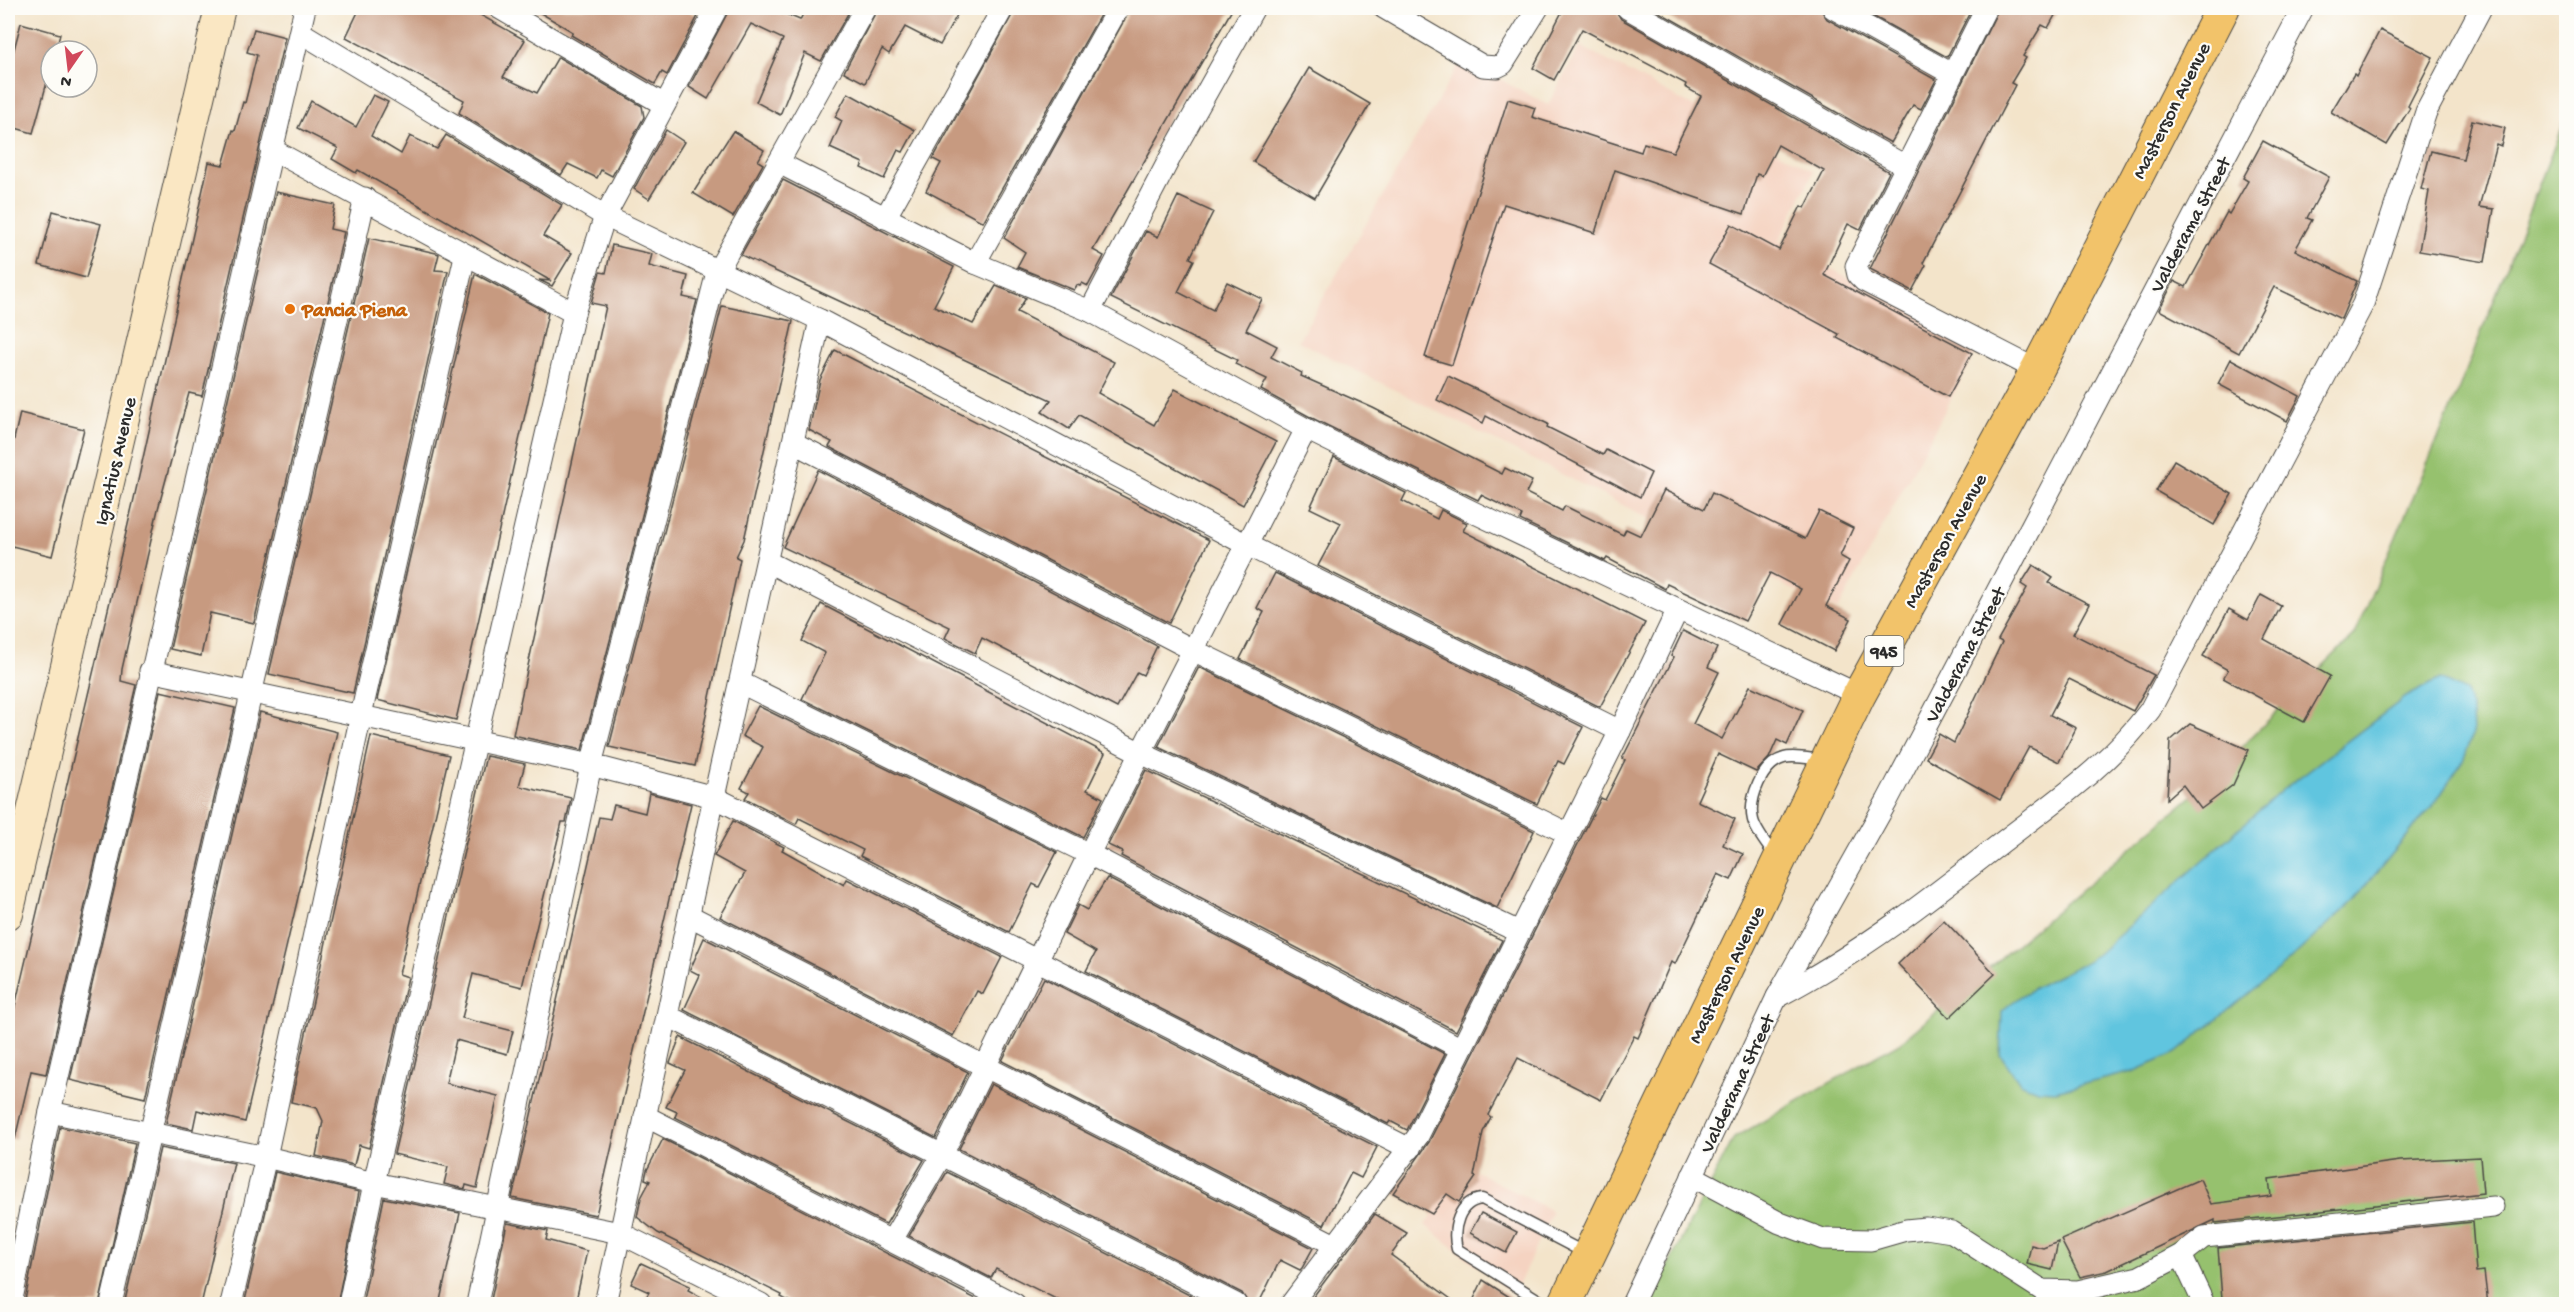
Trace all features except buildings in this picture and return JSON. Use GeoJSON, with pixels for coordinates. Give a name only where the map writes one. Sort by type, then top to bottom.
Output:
{"type":"FeatureCollection","features":[{"type":"Feature","properties":{"kind":"main road","name":"Masterson Avenue"},"geometry":{"type":"LineString","coordinates":[[1565,1305],[1859,695],[2037,370],[2223,8]]}},
{"type":"Feature","properties":{"kind":"street","name":"Ignatius Avenue"},"geometry":{"type":"LineString","coordinates":[[8,914],[220,8]]}},
{"type":"Feature","properties":{"kind":"street"},"geometry":{"type":"LineString","coordinates":[[11,1305],[50,1112],[127,787],[150,671],[305,8]]}},
{"type":"Feature","properties":{"kind":"street"},"geometry":{"type":"LineString","coordinates":[[498,8],[663,104]]}},
{"type":"Feature","properties":{"kind":"street"},"geometry":{"type":"LineString","coordinates":[[349,1305],[374,1183],[574,313],[605,216],[663,104],[717,8]]}},
{"type":"Feature","properties":{"kind":"street"},"geometry":{"type":"LineString","coordinates":[[477,1305],[591,765],[717,272],[865,8]]}},
{"type":"Feature","properties":{"kind":"street"},"geometry":{"type":"LineString","coordinates":[[885,218],[1003,8]]}},
{"type":"Feature","properties":{"kind":"street"},"geometry":{"type":"LineString","coordinates":[[975,263],[1118,8]]}},
{"type":"Feature","properties":{"kind":"street"},"geometry":{"type":"LineString","coordinates":[[1090,311],[1173,152],[1254,8]]}},
{"type":"Feature","properties":{"kind":"street"},"geometry":{"type":"LineString","coordinates":[[1384,8],[1483,66],[1492,68],[1503,64],[1538,8]]}},
{"type":"Feature","properties":{"kind":"street"},"geometry":{"type":"LineString","coordinates":[[1627,8],[1905,166]]}},
{"type":"Feature","properties":{"kind":"street"},"geometry":{"type":"LineString","coordinates":[[1833,8],[1952,74]]}},
{"type":"Feature","properties":{"kind":"street"},"geometry":{"type":"LineString","coordinates":[[1986,8],[1856,266],[1858,275],[1864,281],[2037,370]]}},
{"type":"Feature","properties":{"kind":"street","name":"Valderama Street"},"geometry":{"type":"LineString","coordinates":[[1632,1305],[1777,997],[1887,801],[2303,8]]}},
{"type":"Feature","properties":{"kind":"street"},"geometry":{"type":"LineString","coordinates":[[1777,997],[1829,970],[1920,906],[2108,760],[2150,710],[2363,304],[2426,112],[2481,8]]}},
{"type":"Feature","properties":{"kind":"street"},"geometry":{"type":"LineString","coordinates":[[300,32],[605,216],[820,320],[1247,544],[1620,731]]}},
{"type":"Feature","properties":{"kind":"street"},"geometry":{"type":"LineString","coordinates":[[271,149],[574,313]]}},
{"type":"Feature","properties":{"kind":"street"},"geometry":{"type":"LineString","coordinates":[[779,163],[975,263],[1090,311],[1306,429],[1677,611],[1859,695]]}},
{"type":"Feature","properties":{"kind":"street"},"geometry":{"type":"LineString","coordinates":[[111,1305],[365,198]]}},
{"type":"Feature","properties":{"kind":"street"},"geometry":{"type":"LineString","coordinates":[[231,1305],[266,1157],[361,715],[465,256]]}},
{"type":"Feature","properties":{"kind":"street"},"geometry":{"type":"LineString","coordinates":[[605,1305],[714,797],[820,320]]}},
{"type":"Feature","properties":{"kind":"street"},"geometry":{"type":"LineString","coordinates":[[892,1240],[942,1155],[1089,854],[1306,429]]}},
{"type":"Feature","properties":{"kind":"street"},"geometry":{"type":"LineString","coordinates":[[794,443],[1193,650],[1568,833]]}},
{"type":"Feature","properties":{"kind":"street"},"geometry":{"type":"LineString","coordinates":[[768,562],[1141,753],[1519,932]]}},
{"type":"Feature","properties":{"kind":"street"},"geometry":{"type":"LineString","coordinates":[[1291,1305],[1410,1149],[1620,731],[1677,611]]}},
{"type":"Feature","properties":{"kind":"street"},"geometry":{"type":"LineString","coordinates":[[150,671],[591,765],[714,797],[1410,1149]]}},
{"type":"Feature","properties":{"kind":"street"},"geometry":{"type":"LineString","coordinates":[[741,683],[1089,854],[1460,1048]]}},
{"type":"Feature","properties":{"kind":"street"},"geometry":{"type":"LineString","coordinates":[[690,916],[1335,1245]]}},
{"type":"Feature","properties":{"kind":"street"},"geometry":{"type":"LineString","coordinates":[[668,1016],[1236,1305]]}},
{"type":"Feature","properties":{"kind":"street"},"geometry":{"type":"LineString","coordinates":[[50,1112],[266,1157],[374,1183],[620,1233],[761,1305]]}},
{"type":"Feature","properties":{"kind":"street"},"geometry":{"type":"LineString","coordinates":[[645,1116],[1016,1305]]}},
{"type":"Feature","properties":{"kind":"street"},"geometry":{"type":"LineString","coordinates":[[1692,1176],[1780,1223],[1823,1239],[1871,1240],[1906,1230],[1926,1228],[1952,1232],[2042,1290],[2078,1291],[2139,1277],[2181,1255],[2204,1237],[2493,1207]]}},
{"type":"Feature","properties":{"kind":"street"},"geometry":{"type":"LineString","coordinates":[[2181,1255],[2204,1305]]}},
{"type":"Feature","properties":{"kind":"lane"},"geometry":{"type":"LineString","coordinates":[[1778,862],[1754,823],[1754,798],[1760,782],[1769,766],[1785,758],[1828,761]]}},
{"type":"Feature","properties":{"kind":"lane"},"geometry":{"type":"LineString","coordinates":[[1545,1305],[1457,1249],[1454,1228],[1458,1217],[1467,1206],[1482,1199],[1590,1255]]}},
{"type":"Feature","properties":{"kind":"shaded area"},"geometry":{"type":"Polygon","coordinates":[[[1580,46],[1814,171],[1779,241],[1979,347],[1838,610],[1763,576],[1298,341],[1462,59],[1548,105],[1580,46]]]}},
{"type":"Feature","properties":{"kind":"shaded area"},"geometry":{"type":"Polygon","coordinates":[[[1466,1166],[1552,1211],[1514,1295],[1425,1225],[1466,1166]]]}},
{"type":"Feature","properties":{"kind":"green space"},"geometry":{"type":"Polygon","coordinates":[[[2566,116],[2566,1304],[1648,1304],[1734,1138],[1901,1042],[2192,796],[2354,635],[2457,394],[2566,116]]]}},
{"type":"Feature","properties":{"kind":"water"},"geometry":{"type":"Polygon","coordinates":[[[2440,679],[2466,691],[2472,712],[2473,734],[2463,761],[2437,800],[2353,901],[2285,964],[2176,1053],[2133,1072],[2055,1091],[2037,1090],[2020,1083],[2000,1054],[2002,1011],[2024,994],[2098,954],[2281,791],[2406,697],[2440,679]]]}},
{"type":"Feature","properties":{"kind":"place","name":"Pancia Piena"},"geometry":{"type":"Point","coordinates":[290,309]}}]}
